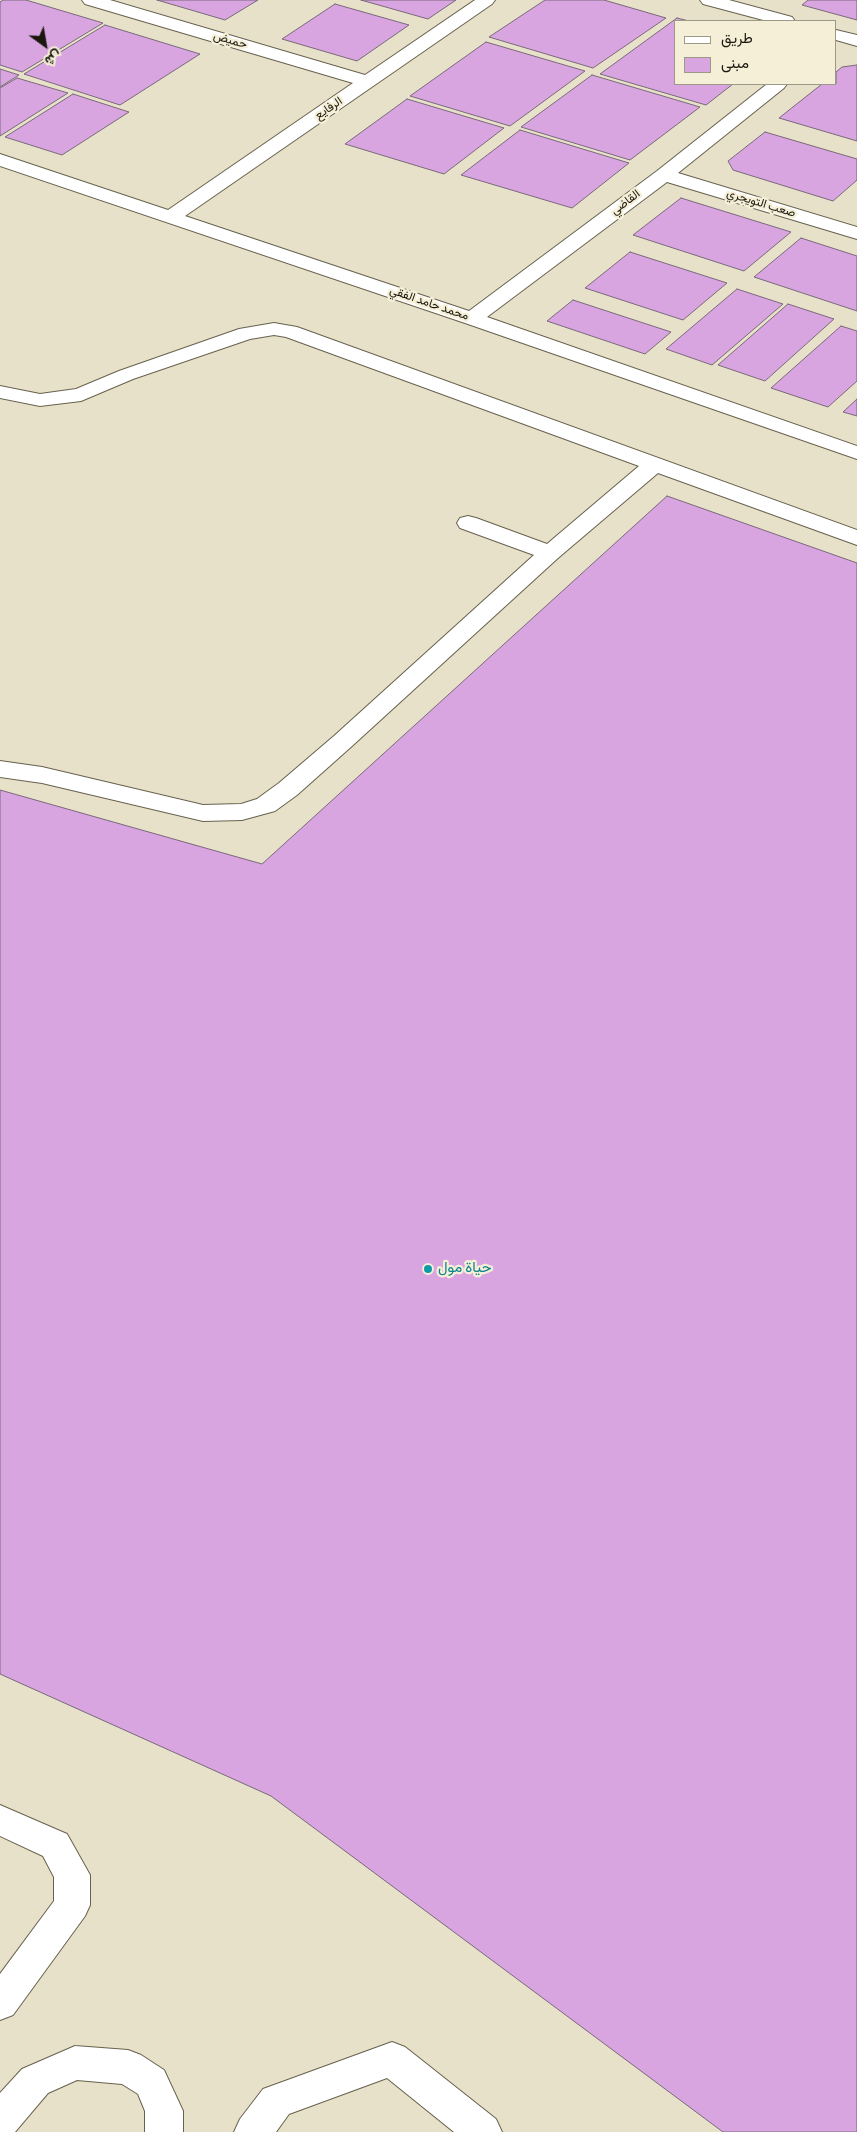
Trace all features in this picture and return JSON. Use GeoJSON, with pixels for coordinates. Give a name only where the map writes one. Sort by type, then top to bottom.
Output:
{"type":"FeatureCollection","features":[{"type":"Feature","properties":{"kind":"street","name":"حميض"},"geometry":{"type":"LineString","coordinates":[[91,0],[368,82]]}},
{"type":"Feature","properties":{"kind":"street","name":"الرفايع"},"geometry":{"type":"LineString","coordinates":[[170,217],[486,0]]}},
{"type":"Feature","properties":{"kind":"street"},"geometry":{"type":"LineString","coordinates":[[709,0],[782,20]]}},
{"type":"Feature","properties":{"kind":"street"},"geometry":{"type":"LineString","coordinates":[[837,36],[857,41]]}},
{"type":"Feature","properties":{"kind":"street","name":"القاضي"},"geometry":{"type":"LineString","coordinates":[[472,318],[664,174],[777,85]]}},
{"type":"Feature","properties":{"kind":"street","name":"محمد حامد الفقي"},"geometry":{"type":"LineString","coordinates":[[0,160],[472,318],[857,453]]}},
{"type":"Feature","properties":{"kind":"street","name":"صعب التويجري"},"geometry":{"type":"LineString","coordinates":[[664,174],[857,233]]}},
{"type":"Feature","properties":{"kind":"street"},"geometry":{"type":"LineString","coordinates":[[0,392],[40,400],[81,395],[126,375],[206,345],[246,333],[274,329],[290,331],[857,538]]}},
{"type":"Feature","properties":{"kind":"street"},"geometry":{"type":"LineString","coordinates":[[0,769],[42,775],[203,813],[242,812],[266,806],[343,741],[550,553],[655,464]]}},
{"type":"Feature","properties":{"kind":"street"},"geometry":{"type":"LineString","coordinates":[[468,523],[550,553]]}},
{"type":"Feature","properties":{"kind":"street"},"geometry":{"type":"LineString","coordinates":[[0,2003],[72,1905],[72,1875],[55,1845],[4,1828]]}},
{"type":"Feature","properties":{"kind":"street"},"geometry":{"type":"LineString","coordinates":[[253,2132],[276,2101],[392,2059],[483,2132]]}},
{"type":"Feature","properties":{"kind":"street"},"geometry":{"type":"LineString","coordinates":[[0,2120],[35,2081],[75,2063],[128,2067],[151,2082],[164,2110],[164,2132]]}},
{"type":"Feature","properties":{"kind":"building"},"geometry":{"type":"Polygon","coordinates":[[[3,0],[26,0],[103,23],[22,72],[0,65],[0,2],[3,0]]]}},
{"type":"Feature","properties":{"kind":"building"},"geometry":{"type":"Polygon","coordinates":[[[157,0],[258,0],[225,20],[157,0]]]}},
{"type":"Feature","properties":{"kind":"building"},"geometry":{"type":"Polygon","coordinates":[[[361,0],[456,0],[428,19],[361,0]]]}},
{"type":"Feature","properties":{"kind":"building"},"geometry":{"type":"Polygon","coordinates":[[[545,0],[604,0],[666,18],[593,68],[489,37],[545,0]]]}},
{"type":"Feature","properties":{"kind":"building"},"geometry":{"type":"Polygon","coordinates":[[[808,0],[857,0],[857,20],[802,5],[808,0]]]}},
{"type":"Feature","properties":{"kind":"building"},"geometry":{"type":"Polygon","coordinates":[[[335,4],[409,25],[357,61],[282,39],[335,4]]]}},
{"type":"Feature","properties":{"kind":"building"},"geometry":{"type":"Polygon","coordinates":[[[674,20],[674,85],[732,85],[706,105],[600,74],[674,20]]]}},
{"type":"Feature","properties":{"kind":"building"},"geometry":{"type":"Polygon","coordinates":[[[105,25],[200,54],[120,105],[24,74],[105,25]]]}},
{"type":"Feature","properties":{"kind":"building"},"geometry":{"type":"Polygon","coordinates":[[[486,42],[585,71],[510,126],[410,96],[486,42]]]}},
{"type":"Feature","properties":{"kind":"building"},"geometry":{"type":"Polygon","coordinates":[[[857,65],[857,141],[779,118],[821,85],[837,85],[837,71],[842,67],[857,65]]]}},
{"type":"Feature","properties":{"kind":"building"},"geometry":{"type":"Polygon","coordinates":[[[0,69],[19,75],[0,87],[0,69]]]}},
{"type":"Feature","properties":{"kind":"building"},"geometry":{"type":"Polygon","coordinates":[[[592,75],[700,107],[630,160],[521,127],[592,75]]]}},
{"type":"Feature","properties":{"kind":"building"},"geometry":{"type":"Polygon","coordinates":[[[17,78],[68,93],[0,136],[0,88],[17,78]]]}},
{"type":"Feature","properties":{"kind":"building"},"geometry":{"type":"Polygon","coordinates":[[[73,94],[129,112],[62,155],[5,137],[73,94]]]}},
{"type":"Feature","properties":{"kind":"building"},"geometry":{"type":"Polygon","coordinates":[[[407,99],[504,128],[444,174],[345,144],[407,99]]]}},
{"type":"Feature","properties":{"kind":"building"},"geometry":{"type":"Polygon","coordinates":[[[520,130],[629,163],[572,208],[461,175],[520,130]]]}},
{"type":"Feature","properties":{"kind":"building"},"geometry":{"type":"Polygon","coordinates":[[[765,132],[857,159],[857,180],[833,201],[733,170],[728,161],[765,132]]]}},
{"type":"Feature","properties":{"kind":"building"},"geometry":{"type":"Polygon","coordinates":[[[681,198],[791,232],[744,271],[633,235],[681,198]]]}},
{"type":"Feature","properties":{"kind":"building"},"geometry":{"type":"Polygon","coordinates":[[[801,238],[857,256],[857,311],[754,277],[801,238]]]}},
{"type":"Feature","properties":{"kind":"building"},"geometry":{"type":"Polygon","coordinates":[[[630,252],[727,283],[683,320],[585,288],[630,252]]]}},
{"type":"Feature","properties":{"kind":"building"},"geometry":{"type":"Polygon","coordinates":[[[737,289],[783,304],[712,365],[666,349],[737,289]]]}},
{"type":"Feature","properties":{"kind":"building"},"geometry":{"type":"Polygon","coordinates":[[[573,300],[671,332],[645,354],[547,321],[573,300]]]}},
{"type":"Feature","properties":{"kind":"building"},"geometry":{"type":"Polygon","coordinates":[[[788,304],[834,319],[765,381],[718,365],[788,304]]]}},
{"type":"Feature","properties":{"kind":"building"},"geometry":{"type":"Polygon","coordinates":[[[841,326],[857,331],[857,381],[828,407],[771,388],[841,326]]]}},
{"type":"Feature","properties":{"kind":"building"},"geometry":{"type":"Polygon","coordinates":[[[857,399],[857,416],[843,412],[857,399]]]}},
{"type":"Feature","properties":{"kind":"building","name":"حياة مول"},"geometry":{"type":"Polygon","coordinates":[[[667,496],[857,563],[857,2132],[723,2132],[271,1796],[0,1674],[0,790],[262,864],[667,496]]]}},
{"type":"Feature","properties":{"kind":"place","name":"حياة مول"},"geometry":{"type":"Point","coordinates":[428,1269]}}]}
